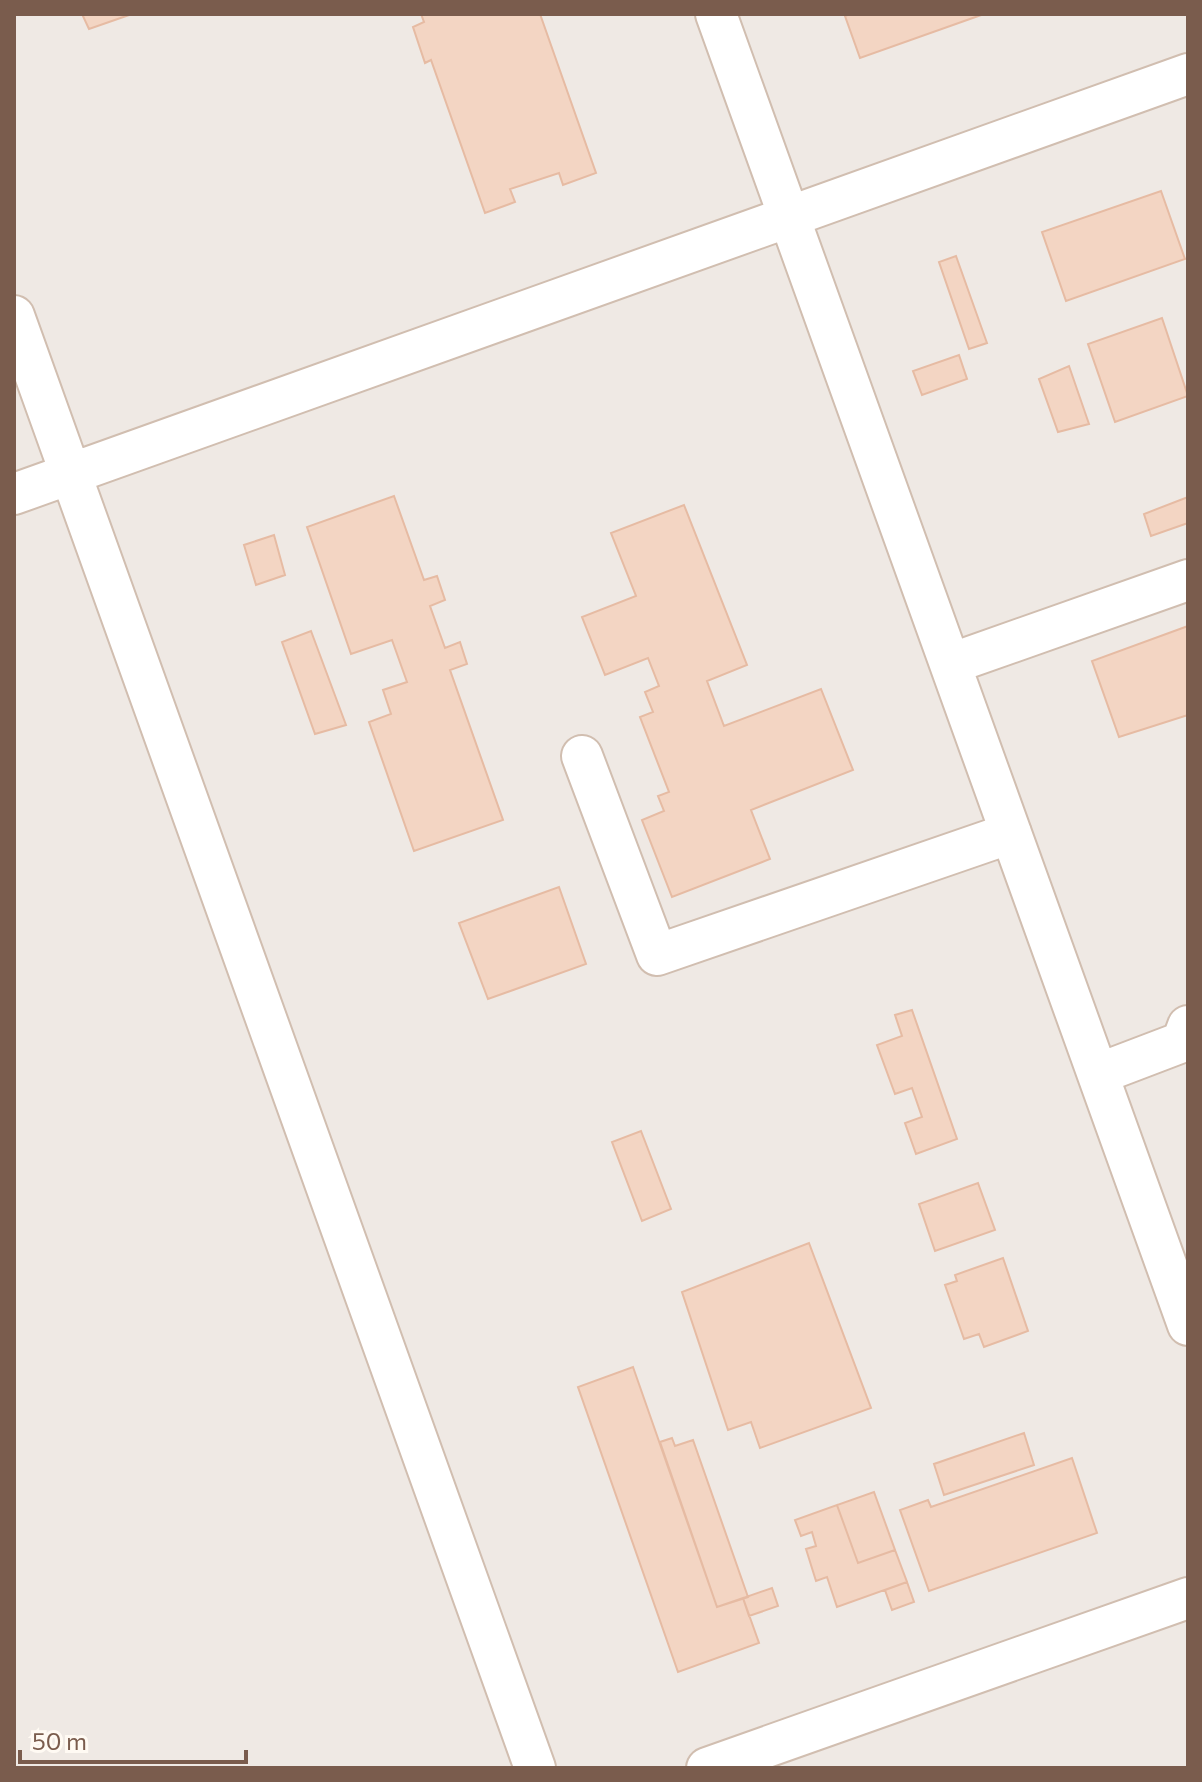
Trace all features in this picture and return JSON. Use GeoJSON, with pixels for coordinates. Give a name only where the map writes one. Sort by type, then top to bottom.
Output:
{"type":"FeatureCollection","features":[{"type":"Feature","properties":{"kind":"lane"},"geometry":{"type":"LineString","coordinates":[[716,14],[1188,1325]]}},
{"type":"Feature","properties":{"kind":"lane"},"geometry":{"type":"LineString","coordinates":[[14,494],[1188,74]]}},
{"type":"Feature","properties":{"kind":"lane"},"geometry":{"type":"LineString","coordinates":[[14,316],[535,1768]]}},
{"type":"Feature","properties":{"kind":"lane"},"geometry":{"type":"LineString","coordinates":[[950,664],[1188,580]]}},
{"type":"Feature","properties":{"kind":"lane"},"geometry":{"type":"LineString","coordinates":[[582,756],[657,955],[1011,833]]}},
{"type":"Feature","properties":{"kind":"lane"},"geometry":{"type":"LineString","coordinates":[[1098,1074],[1182,1042],[1188,1026]]}},
{"type":"Feature","properties":{"kind":"lane"},"geometry":{"type":"LineString","coordinates":[[707,1768],[1188,1598]]}},
{"type":"Feature","properties":{"kind":"shaded area"},"geometry":{"type":"Polygon","coordinates":[[[14,14],[1188,14],[1188,1768],[14,1768],[14,14]]]}},
{"type":"Feature","properties":{"kind":"building"},"geometry":{"type":"Polygon","coordinates":[[[82,14],[132,14],[89,29],[82,14]]]}},
{"type":"Feature","properties":{"kind":"building"},"geometry":{"type":"Polygon","coordinates":[[[421,14],[540,14],[596,173],[563,185],[559,173],[510,189],[515,202],[485,213],[431,60],[425,63],[413,27],[424,22],[421,14]]]}},
{"type":"Feature","properties":{"kind":"building"},"geometry":{"type":"Polygon","coordinates":[[[984,14],[860,58],[845,16],[984,14]]]}},
{"type":"Feature","properties":{"kind":"building"},"geometry":{"type":"Polygon","coordinates":[[[1161,191],[1185,259],[1066,301],[1042,232],[1161,191]]]}},
{"type":"Feature","properties":{"kind":"building"},"geometry":{"type":"Polygon","coordinates":[[[956,256],[987,343],[969,349],[939,262],[956,256]]]}},
{"type":"Feature","properties":{"kind":"building"},"geometry":{"type":"Polygon","coordinates":[[[1162,318],[1188,396],[1115,422],[1088,344],[1162,318]]]}},
{"type":"Feature","properties":{"kind":"building"},"geometry":{"type":"Polygon","coordinates":[[[959,355],[967,379],[922,395],[913,371],[959,355]]]}},
{"type":"Feature","properties":{"kind":"building"},"geometry":{"type":"Polygon","coordinates":[[[1069,366],[1089,424],[1058,432],[1039,379],[1069,366]]]}},
{"type":"Feature","properties":{"kind":"building"},"geometry":{"type":"Polygon","coordinates":[[[394,496],[424,580],[437,576],[445,600],[430,606],[445,648],[460,642],[467,664],[450,670],[503,820],[414,851],[369,722],[391,714],[383,690],[407,682],[392,640],[351,654],[307,527],[394,496]]]}},
{"type":"Feature","properties":{"kind":"building"},"geometry":{"type":"Polygon","coordinates":[[[1188,497],[1188,523],[1151,536],[1144,514],[1188,497]]]}},
{"type":"Feature","properties":{"kind":"building"},"geometry":{"type":"Polygon","coordinates":[[[684,505],[747,665],[707,681],[724,726],[821,689],[853,770],[751,810],[770,859],[672,897],[642,820],[664,811],[658,796],[669,792],[640,717],[653,712],[645,692],[659,686],[648,658],[605,675],[582,617],[636,596],[611,533],[684,505]]]}},
{"type":"Feature","properties":{"kind":"building"},"geometry":{"type":"Polygon","coordinates":[[[274,535],[285,575],[256,585],[244,545],[274,535]]]}},
{"type":"Feature","properties":{"kind":"building"},"geometry":{"type":"Polygon","coordinates":[[[1188,626],[1188,715],[1119,737],[1092,661],[1188,626]]]}},
{"type":"Feature","properties":{"kind":"building"},"geometry":{"type":"Polygon","coordinates":[[[311,631],[346,725],[315,734],[282,642],[311,631]]]}},
{"type":"Feature","properties":{"kind":"building"},"geometry":{"type":"Polygon","coordinates":[[[559,887],[586,964],[488,999],[459,923],[559,887]]]}},
{"type":"Feature","properties":{"kind":"building"},"geometry":{"type":"Polygon","coordinates":[[[912,1010],[957,1139],[916,1154],[905,1123],[922,1117],[912,1088],[895,1094],[877,1045],[902,1036],[895,1015],[912,1010]]]}},
{"type":"Feature","properties":{"kind":"building"},"geometry":{"type":"Polygon","coordinates":[[[641,1131],[671,1209],[642,1221],[612,1142],[641,1131]]]}},
{"type":"Feature","properties":{"kind":"building"},"geometry":{"type":"Polygon","coordinates":[[[978,1183],[995,1230],[935,1251],[919,1204],[978,1183]]]}},
{"type":"Feature","properties":{"kind":"building"},"geometry":{"type":"Polygon","coordinates":[[[809,1243],[871,1408],[760,1448],[751,1422],[728,1430],[682,1292],[809,1243]]]}},
{"type":"Feature","properties":{"kind":"building"},"geometry":{"type":"Polygon","coordinates":[[[1003,1258],[1028,1331],[984,1347],[979,1334],[964,1339],[945,1285],[957,1281],[955,1275],[1003,1258]]]}},
{"type":"Feature","properties":{"kind":"building"},"geometry":{"type":"Polygon","coordinates":[[[633,1367],[717,1607],[743,1598],[759,1643],[678,1672],[578,1387],[633,1367]]]}},
{"type":"Feature","properties":{"kind":"building"},"geometry":{"type":"Polygon","coordinates":[[[1024,1433],[1034,1465],[944,1495],[934,1464],[1024,1433]]]}},
{"type":"Feature","properties":{"kind":"building"},"geometry":{"type":"Polygon","coordinates":[[[672,1438],[675,1446],[693,1440],[748,1597],[717,1607],[660,1442],[672,1438]]]}},
{"type":"Feature","properties":{"kind":"building"},"geometry":{"type":"Polygon","coordinates":[[[1072,1458],[1097,1533],[929,1591],[900,1510],[928,1500],[931,1507],[1072,1458]]]}},
{"type":"Feature","properties":{"kind":"building"},"geometry":{"type":"Polygon","coordinates":[[[874,1492],[895,1550],[858,1563],[837,1505],[874,1492]]]}},
{"type":"Feature","properties":{"kind":"building"},"geometry":{"type":"Polygon","coordinates":[[[837,1505],[858,1563],[895,1550],[907,1582],[837,1607],[827,1577],[816,1581],[806,1549],[816,1546],[812,1532],[801,1536],[795,1520],[837,1505]]]}},
{"type":"Feature","properties":{"kind":"building"},"geometry":{"type":"Polygon","coordinates":[[[907,1582],[914,1602],[892,1610],[885,1590],[907,1582]]]}},
{"type":"Feature","properties":{"kind":"building"},"geometry":{"type":"Polygon","coordinates":[[[772,1588],[778,1606],[749,1616],[743,1598],[772,1588]]]}}]}
